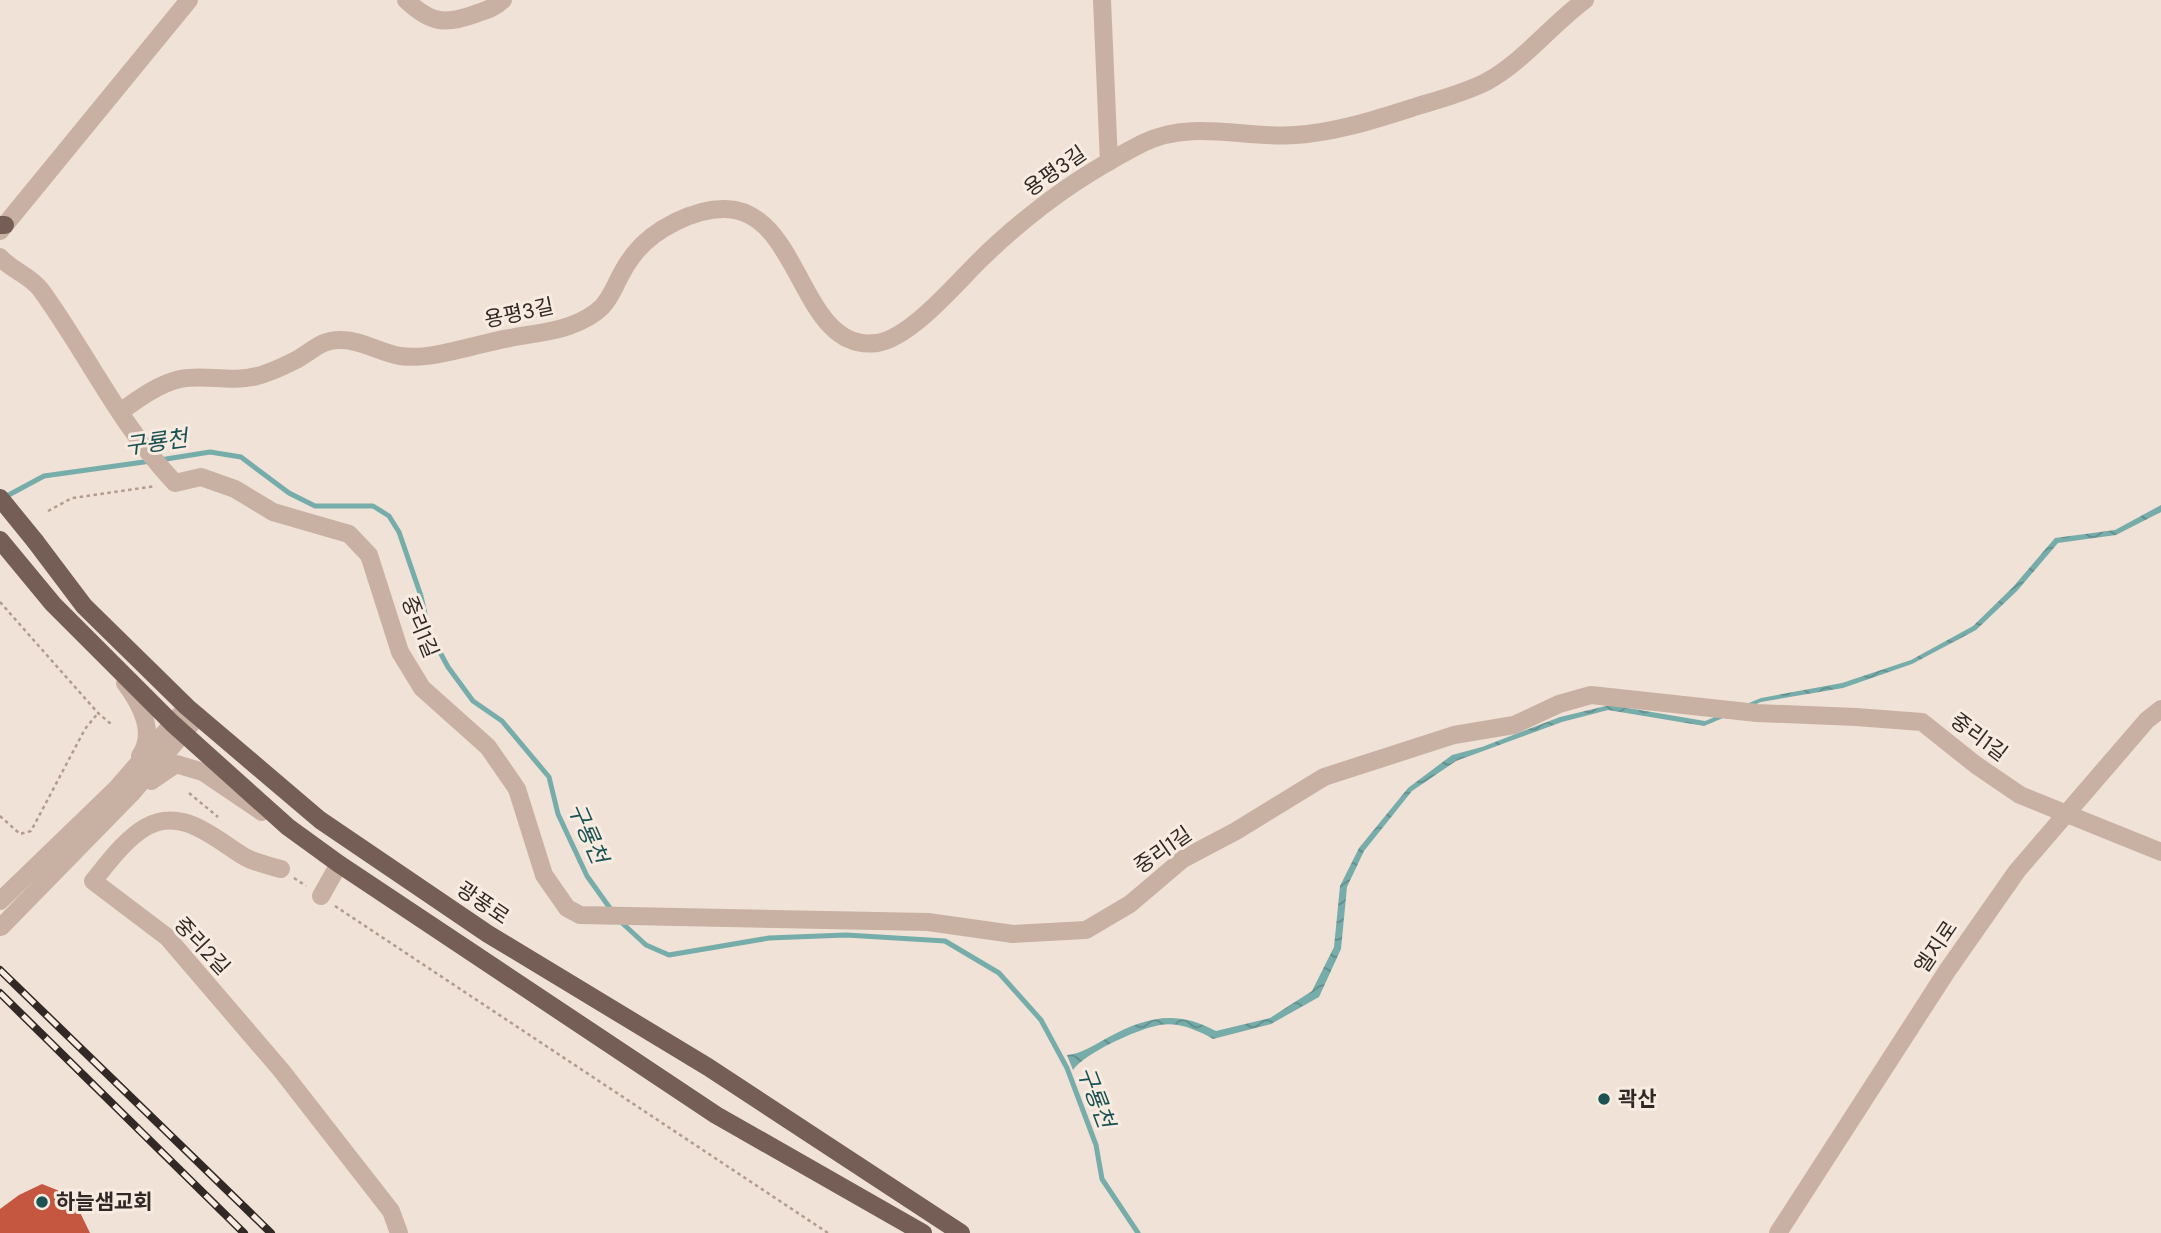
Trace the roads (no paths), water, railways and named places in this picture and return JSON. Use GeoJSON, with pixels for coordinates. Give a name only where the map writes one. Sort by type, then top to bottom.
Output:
{"type":"FeatureCollection","features":[{"type":"Feature","properties":{"kind":"main road","name":"광풍로"},"geometry":{"type":"LineString","coordinates":[[0,498],[84,606],[192,711],[320,820],[488,934],[708,1067],[961,1233]]}},
{"type":"Feature","properties":{"kind":"main road"},"geometry":{"type":"LineString","coordinates":[[3,545],[53,604],[91,643],[178,728],[288,827],[339,864],[716,1115],[923,1233]]}},
{"type":"Feature","properties":{"kind":"street"},"geometry":{"type":"LineString","coordinates":[[2,227],[189,0]]}},
{"type":"Feature","properties":{"kind":"street"},"geometry":{"type":"LineString","coordinates":[[406,0],[419,13],[434,20],[455,21],[484,11],[503,0]]}},
{"type":"Feature","properties":{"kind":"street","name":"용평3길"},"geometry":{"type":"LineString","coordinates":[[1102,0],[1109,162]]}},
{"type":"Feature","properties":{"kind":"street","name":"용평3길"},"geometry":{"type":"LineString","coordinates":[[120,412],[143,396],[181,379],[222,380],[255,377],[300,358],[318,344],[340,339],[402,357],[420,356],[511,337],[544,334],[570,326],[595,314],[608,302],[632,256],[648,240],[699,213],[726,209],[750,214],[764,225],[792,260],[811,300],[840,334],[856,341],[878,343],[907,329],[927,313],[979,261],[1041,207],[1109,162],[1142,144],[1166,134],[1191,131],[1301,135],[1338,129],[1432,102],[1488,81],[1585,0]]}},
{"type":"Feature","properties":{"kind":"street"},"geometry":{"type":"LineString","coordinates":[[0,257],[39,287],[120,412]]}},
{"type":"Feature","properties":{"kind":"street","name":"중리1길"},"geometry":{"type":"LineString","coordinates":[[120,412],[152,457],[175,483],[201,477],[235,489],[272,512],[349,534],[369,555],[400,652],[422,688],[488,747],[517,789],[544,875],[567,908],[580,915],[928,922],[1013,934],[1086,930],[1130,904],[1183,859],[1236,831],[1324,777],[1454,735],[1514,725],[1559,704],[1591,695],[1705,709],[1922,722],[1976,765],[2020,795],[2161,852]]}},
{"type":"Feature","properties":{"kind":"street"},"geometry":{"type":"LineString","coordinates":[[91,643],[138,701],[148,728],[143,751],[125,790]]}},
{"type":"Feature","properties":{"kind":"street","name":"엘지로"},"geometry":{"type":"LineString","coordinates":[[1778,1233],[1955,960],[2017,871],[2147,720],[2161,709]]}},
{"type":"Feature","properties":{"kind":"street"},"geometry":{"type":"LineString","coordinates":[[1,927],[125,790],[192,711]]}},
{"type":"Feature","properties":{"kind":"street"},"geometry":{"type":"LineString","coordinates":[[0,901],[125,790],[176,764],[203,772],[288,827]]}},
{"type":"Feature","properties":{"kind":"street","name":"중리2길"},"geometry":{"type":"LineString","coordinates":[[281,869],[247,858],[188,823],[170,820],[147,827],[118,851],[93,881],[167,937],[281,1070],[391,1211],[399,1233]]}},
{"type":"Feature","properties":{"kind":"street"},"geometry":{"type":"LineString","coordinates":[[321,897],[339,864]]}},
{"type":"Feature","properties":{"kind":"water"},"geometry":{"type":"Polygon","coordinates":[[[2161,505],[2161,512],[2116,535],[2058,543],[2017,591],[1976,630],[1912,664],[1843,688],[1761,702],[1704,726],[1608,710],[1562,722],[1456,761],[1412,791],[1364,851],[1347,887],[1341,949],[1319,997],[1271,1024],[1213,1039],[1181,1026],[1167,1024],[1150,1027],[1100,1049],[1073,1070],[1067,1055],[1082,1051],[1134,1025],[1161,1018],[1174,1018],[1201,1024],[1216,1031],[1270,1018],[1312,991],[1334,947],[1340,886],[1359,848],[1408,788],[1452,755],[1482,747],[1560,717],[1610,705],[1705,721],[1761,698],[1842,683],[1911,660],[1973,626],[2013,587],[2055,538],[2115,530],[2161,505]]]}},
{"type":"Feature","properties":{"kind":"waterway","name":"구룡천"},"geometry":{"type":"LineString","coordinates":[[160,460],[210,452],[241,457],[289,493],[315,506],[373,506],[389,516],[399,532],[421,596],[429,632],[448,667],[473,701],[502,721],[549,777],[558,814],[587,876],[612,911]]}},
{"type":"Feature","properties":{"kind":"waterway","name":"구룡천"},"geometry":{"type":"LineString","coordinates":[[3,498],[44,476],[151,461]]}},
{"type":"Feature","properties":{"kind":"waterway","name":"구룡천"},"geometry":{"type":"LineString","coordinates":[[620,921],[646,945],[669,955],[769,938],[846,935],[945,941],[999,973],[1041,1020],[1067,1068],[1096,1145],[1102,1179],[1138,1233]]}},
{"type":"Feature","properties":{"kind":"railway"},"geometry":{"type":"LineString","coordinates":[[0,970],[271,1233]]}},
{"type":"Feature","properties":{"kind":"railway"},"geometry":{"type":"LineString","coordinates":[[0,993],[244,1233]]}},
{"type":"Feature","properties":{"kind":"place","name":"곽산"},"geometry":{"type":"Point","coordinates":[1604,1099]}},
{"type":"Feature","properties":{"kind":"place","name":"하늘샘교회"},"geometry":{"type":"Point","coordinates":[42,1202]}}]}
